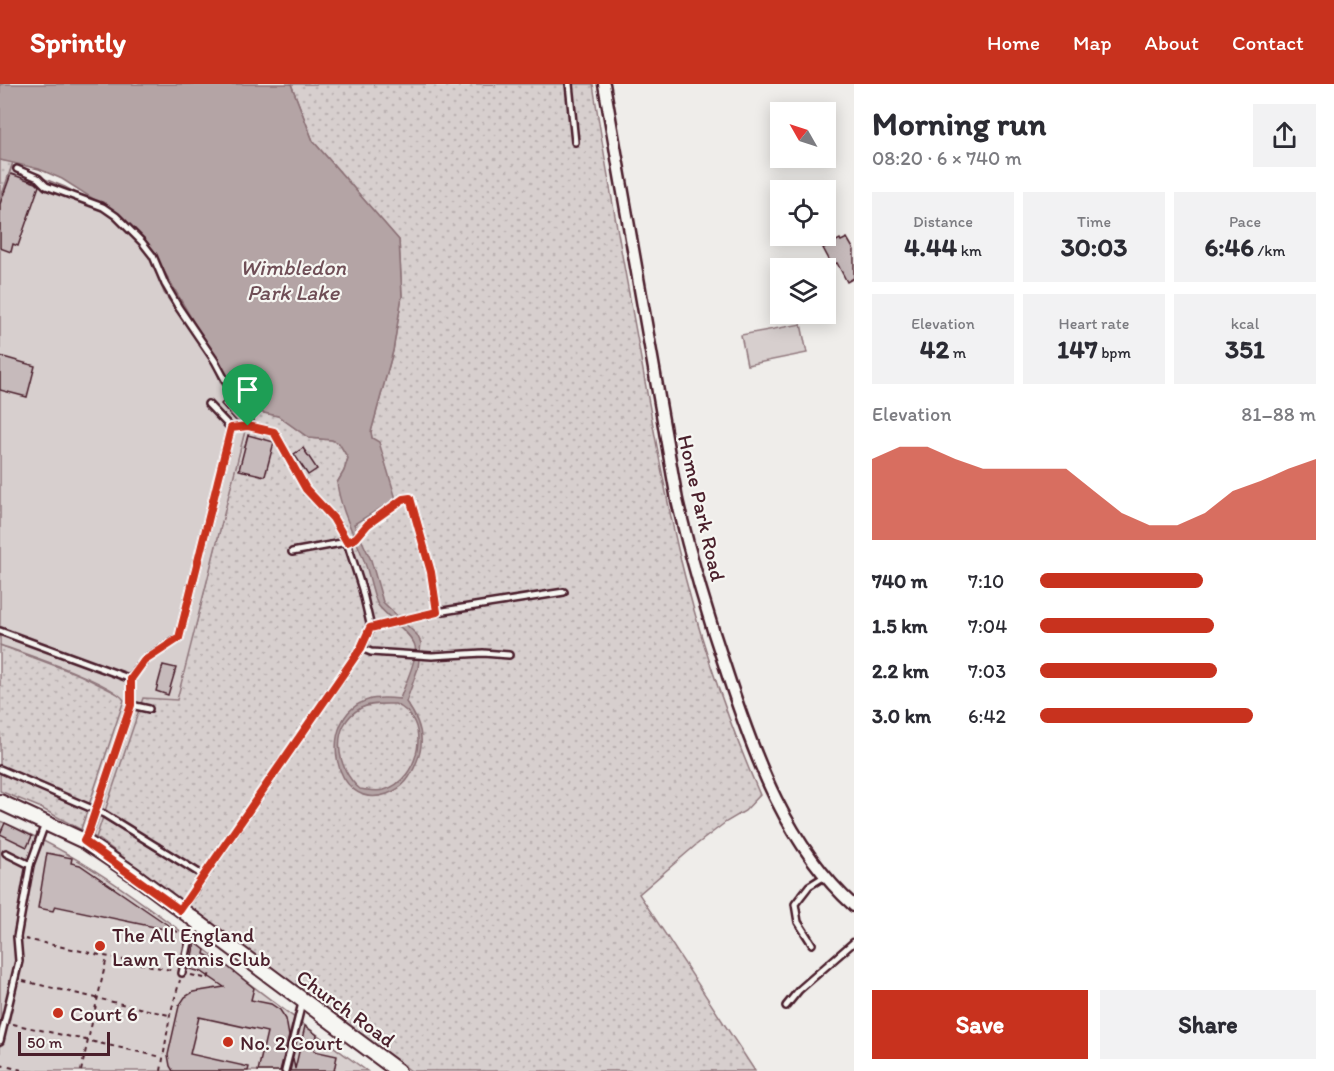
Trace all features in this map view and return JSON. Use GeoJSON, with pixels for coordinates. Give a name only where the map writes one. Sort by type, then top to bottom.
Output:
{"type":"FeatureCollection","features":[{"type":"Feature","properties":{"kind":"street","name":"Home Park Road"},"geometry":{"type":"LineString","coordinates":[[604,84],[677,500],[692,564],[711,626],[756,753],[789,823],[813,863],[854,906]]}},
{"type":"Feature","properties":{"kind":"street","name":"Church Road"},"geometry":{"type":"LineString","coordinates":[[0,801],[84,841],[398,1071]]}},
{"type":"Feature","properties":{"kind":"lane"},"geometry":{"type":"LineString","coordinates":[[569,84],[575,142]]}},
{"type":"Feature","properties":{"kind":"lane"},"geometry":{"type":"LineString","coordinates":[[17,169],[38,178],[46,186],[103,207],[116,216],[142,242],[153,256],[179,308],[250,416],[248,426]]}},
{"type":"Feature","properties":{"kind":"lane"},"geometry":{"type":"LineString","coordinates":[[208,404],[231,428]]}},
{"type":"Feature","properties":{"kind":"lane"},"geometry":{"type":"LineString","coordinates":[[180,910],[361,648],[370,628],[362,589],[347,542],[333,518],[306,489],[274,432],[248,426],[231,428]]}},
{"type":"Feature","properties":{"kind":"lane"},"geometry":{"type":"LineString","coordinates":[[84,841],[131,705],[131,679],[144,661],[179,638],[231,428]]}},
{"type":"Feature","properties":{"kind":"lane"},"geometry":{"type":"LineString","coordinates":[[291,552],[347,542],[356,538],[368,524],[395,504],[410,498],[431,572],[437,612]]}},
{"type":"Feature","properties":{"kind":"lane"},"geometry":{"type":"LineString","coordinates":[[308,541],[312,549]]}},
{"type":"Feature","properties":{"kind":"lane"},"geometry":{"type":"LineString","coordinates":[[370,628],[437,612],[564,592]]}},
{"type":"Feature","properties":{"kind":"lane"},"geometry":{"type":"LineString","coordinates":[[0,631],[131,679]]}},
{"type":"Feature","properties":{"kind":"lane"},"geometry":{"type":"LineString","coordinates":[[361,648],[371,652],[422,655],[509,655]]}},
{"type":"Feature","properties":{"kind":"lane"},"geometry":{"type":"LineString","coordinates":[[131,705],[149,709]]}},
{"type":"Feature","properties":{"kind":"lane"},"geometry":{"type":"LineString","coordinates":[[0,769],[96,811],[204,876]]}},
{"type":"Feature","properties":{"kind":"lane"},"geometry":{"type":"LineString","coordinates":[[0,1041],[19,961],[17,937],[30,865],[46,822]]}},
{"type":"Feature","properties":{"kind":"lane"},"geometry":{"type":"LineString","coordinates":[[6,853],[30,865]]}},
{"type":"Feature","properties":{"kind":"lane"},"geometry":{"type":"LineString","coordinates":[[812,944],[798,922],[795,904],[809,886],[825,876]]}},
{"type":"Feature","properties":{"kind":"lane"},"geometry":{"type":"LineString","coordinates":[[182,973],[190,938],[199,925]]}},
{"type":"Feature","properties":{"kind":"lane"},"geometry":{"type":"LineString","coordinates":[[786,1006],[799,990],[854,942]]}},
{"type":"Feature","properties":{"kind":"lane"},"geometry":{"type":"LineString","coordinates":[[285,1071],[302,1001]]}},
{"type":"Feature","properties":{"kind":"path"},"geometry":{"type":"LineString","coordinates":[[17,937],[208,979],[214,957]]}},
{"type":"Feature","properties":{"kind":"path"},"geometry":{"type":"LineString","coordinates":[[81,1071],[107,957]]}},
{"type":"Feature","properties":{"kind":"path"},"geometry":{"type":"LineString","coordinates":[[161,1071],[170,1015],[182,973]]}},
{"type":"Feature","properties":{"kind":"path"},"geometry":{"type":"LineString","coordinates":[[14,979],[170,1015]]}},
{"type":"Feature","properties":{"kind":"path"},"geometry":{"type":"LineString","coordinates":[[4,1022],[162,1057]]}},
{"type":"Feature","properties":{"kind":"path"},"geometry":{"type":"LineString","coordinates":[[0,1065],[27,1071]]}},
{"type":"Feature","properties":{"kind":"shaded area"},"geometry":{"type":"Polygon","coordinates":[[[291,84],[593,84],[653,424],[678,549],[694,612],[714,674],[760,795],[745,811],[696,845],[639,894],[755,1071],[411,1071],[100,840],[39,807],[0,791],[0,645],[80,675],[122,696],[193,636],[250,410],[278,416],[309,438],[332,440],[339,443],[348,458],[337,483],[372,438],[371,432],[393,351],[402,296],[399,240],[313,141],[291,84]]]}},
{"type":"Feature","properties":{"kind":"shaded area"},"geometry":{"type":"Polygon","coordinates":[[[0,160],[13,162],[0,201],[0,160]]]}},
{"type":"Feature","properties":{"kind":"shaded area"},"geometry":{"type":"Polygon","coordinates":[[[12,166],[65,187],[119,221],[144,248],[152,260],[164,293],[213,363],[221,383],[249,415],[177,700],[143,698],[96,838],[81,829],[124,700],[103,685],[86,677],[0,645],[0,201],[12,166]]]}},
{"type":"Feature","properties":{"kind":"shaded area"},"geometry":{"type":"Polygon","coordinates":[[[801,324],[807,353],[747,365],[741,335],[801,324]]]}},
{"type":"Feature","properties":{"kind":"shaded area","name":"The All England Lawn Tennis Club"},"geometry":{"type":"Polygon","coordinates":[[[0,821],[56,847],[108,879],[367,1071],[0,1071],[0,821]]]}},
{"type":"Feature","properties":{"kind":"water","name":"Wimbledon Park Lake"},"geometry":{"type":"Polygon","coordinates":[[[0,84],[291,84],[313,141],[399,240],[402,296],[393,351],[371,432],[372,438],[379,442],[396,499],[354,524],[371,560],[383,602],[417,635],[421,643],[418,668],[406,702],[420,730],[420,753],[412,772],[398,789],[387,794],[369,796],[354,790],[343,777],[337,760],[336,742],[341,724],[351,709],[372,699],[400,699],[413,665],[415,651],[413,641],[376,602],[366,566],[339,494],[337,483],[348,458],[339,443],[332,440],[309,438],[278,416],[250,410],[215,359],[154,254],[141,236],[114,212],[62,179],[39,169],[0,160],[0,84]],[[395,704],[369,705],[351,716],[344,725],[340,736],[341,759],[352,780],[360,789],[384,790],[396,784],[406,774],[417,749],[418,735],[414,722],[407,712],[395,704]]]}},
{"type":"Feature","properties":{"kind":"building"},"geometry":{"type":"Polygon","coordinates":[[[11,174],[39,186],[18,246],[13,244],[11,252],[0,248],[0,204],[11,174]]]}},
{"type":"Feature","properties":{"kind":"building"},"geometry":{"type":"Polygon","coordinates":[[[847,238],[854,250],[854,278],[847,282],[836,263],[836,258],[828,258],[823,248],[836,246],[836,241],[840,239],[841,241],[847,238]]]}},
{"type":"Feature","properties":{"kind":"building"},"geometry":{"type":"Polygon","coordinates":[[[0,356],[35,366],[27,397],[0,390],[0,356]]]}},
{"type":"Feature","properties":{"kind":"building"},"geometry":{"type":"Polygon","coordinates":[[[229,396],[245,417],[241,422],[237,422],[221,404],[229,396]]]}},
{"type":"Feature","properties":{"kind":"building"},"geometry":{"type":"Polygon","coordinates":[[[248,435],[274,442],[265,476],[239,470],[248,435]]]}},
{"type":"Feature","properties":{"kind":"building"},"geometry":{"type":"Polygon","coordinates":[[[303,448],[317,469],[308,475],[294,454],[303,448]]]}},
{"type":"Feature","properties":{"kind":"building"},"geometry":{"type":"Polygon","coordinates":[[[163,665],[176,668],[168,695],[156,691],[163,665]]]}},
{"type":"Feature","properties":{"kind":"building"},"geometry":{"type":"Polygon","coordinates":[[[5,823],[32,836],[27,847],[0,834],[5,823]]]}},
{"type":"Feature","properties":{"kind":"building"},"geometry":{"type":"Polygon","coordinates":[[[47,853],[72,858],[71,863],[80,865],[178,932],[55,906],[53,911],[38,908],[47,853]]]}},
{"type":"Feature","properties":{"kind":"building","name":"No. 2 Court"},"geometry":{"type":"Polygon","coordinates":[[[195,942],[205,950],[204,954],[223,963],[254,988],[251,1000],[271,1004],[280,1010],[286,1019],[289,1036],[280,1071],[258,1071],[267,1032],[199,1017],[190,1054],[249,1067],[248,1071],[173,1071],[168,1055],[179,1006],[185,997],[193,992],[224,987],[202,972],[189,969],[195,942]]]}},
{"type":"Feature","properties":{"kind":"building"},"geometry":{"type":"Polygon","coordinates":[[[305,1026],[317,1035],[314,1051],[337,1056],[334,1071],[290,1071],[293,1058],[295,1069],[305,1026]]]}},
{"type":"Feature","properties":{"kind":"place","name":"The All England Lawn Tennis Club"},"geometry":{"type":"Point","coordinates":[100,946]}},
{"type":"Feature","properties":{"kind":"place","name":"Court 6"},"geometry":{"type":"Point","coordinates":[58,1013]}},
{"type":"Feature","properties":{"kind":"place","name":"No. 2 Court"},"geometry":{"type":"Point","coordinates":[228,1042]}},
{"type":"Feature","properties":{"kind":"route"},"geometry":{"type":"LineString","coordinates":[[248,426],[274,432],[306,489],[333,518],[347,542],[356,538],[368,524],[403,499],[410,498],[431,572],[437,612],[370,628],[361,648],[180,910],[133,874],[84,841],[131,705],[131,679],[144,661],[179,638],[231,428],[248,426]]}}]}
